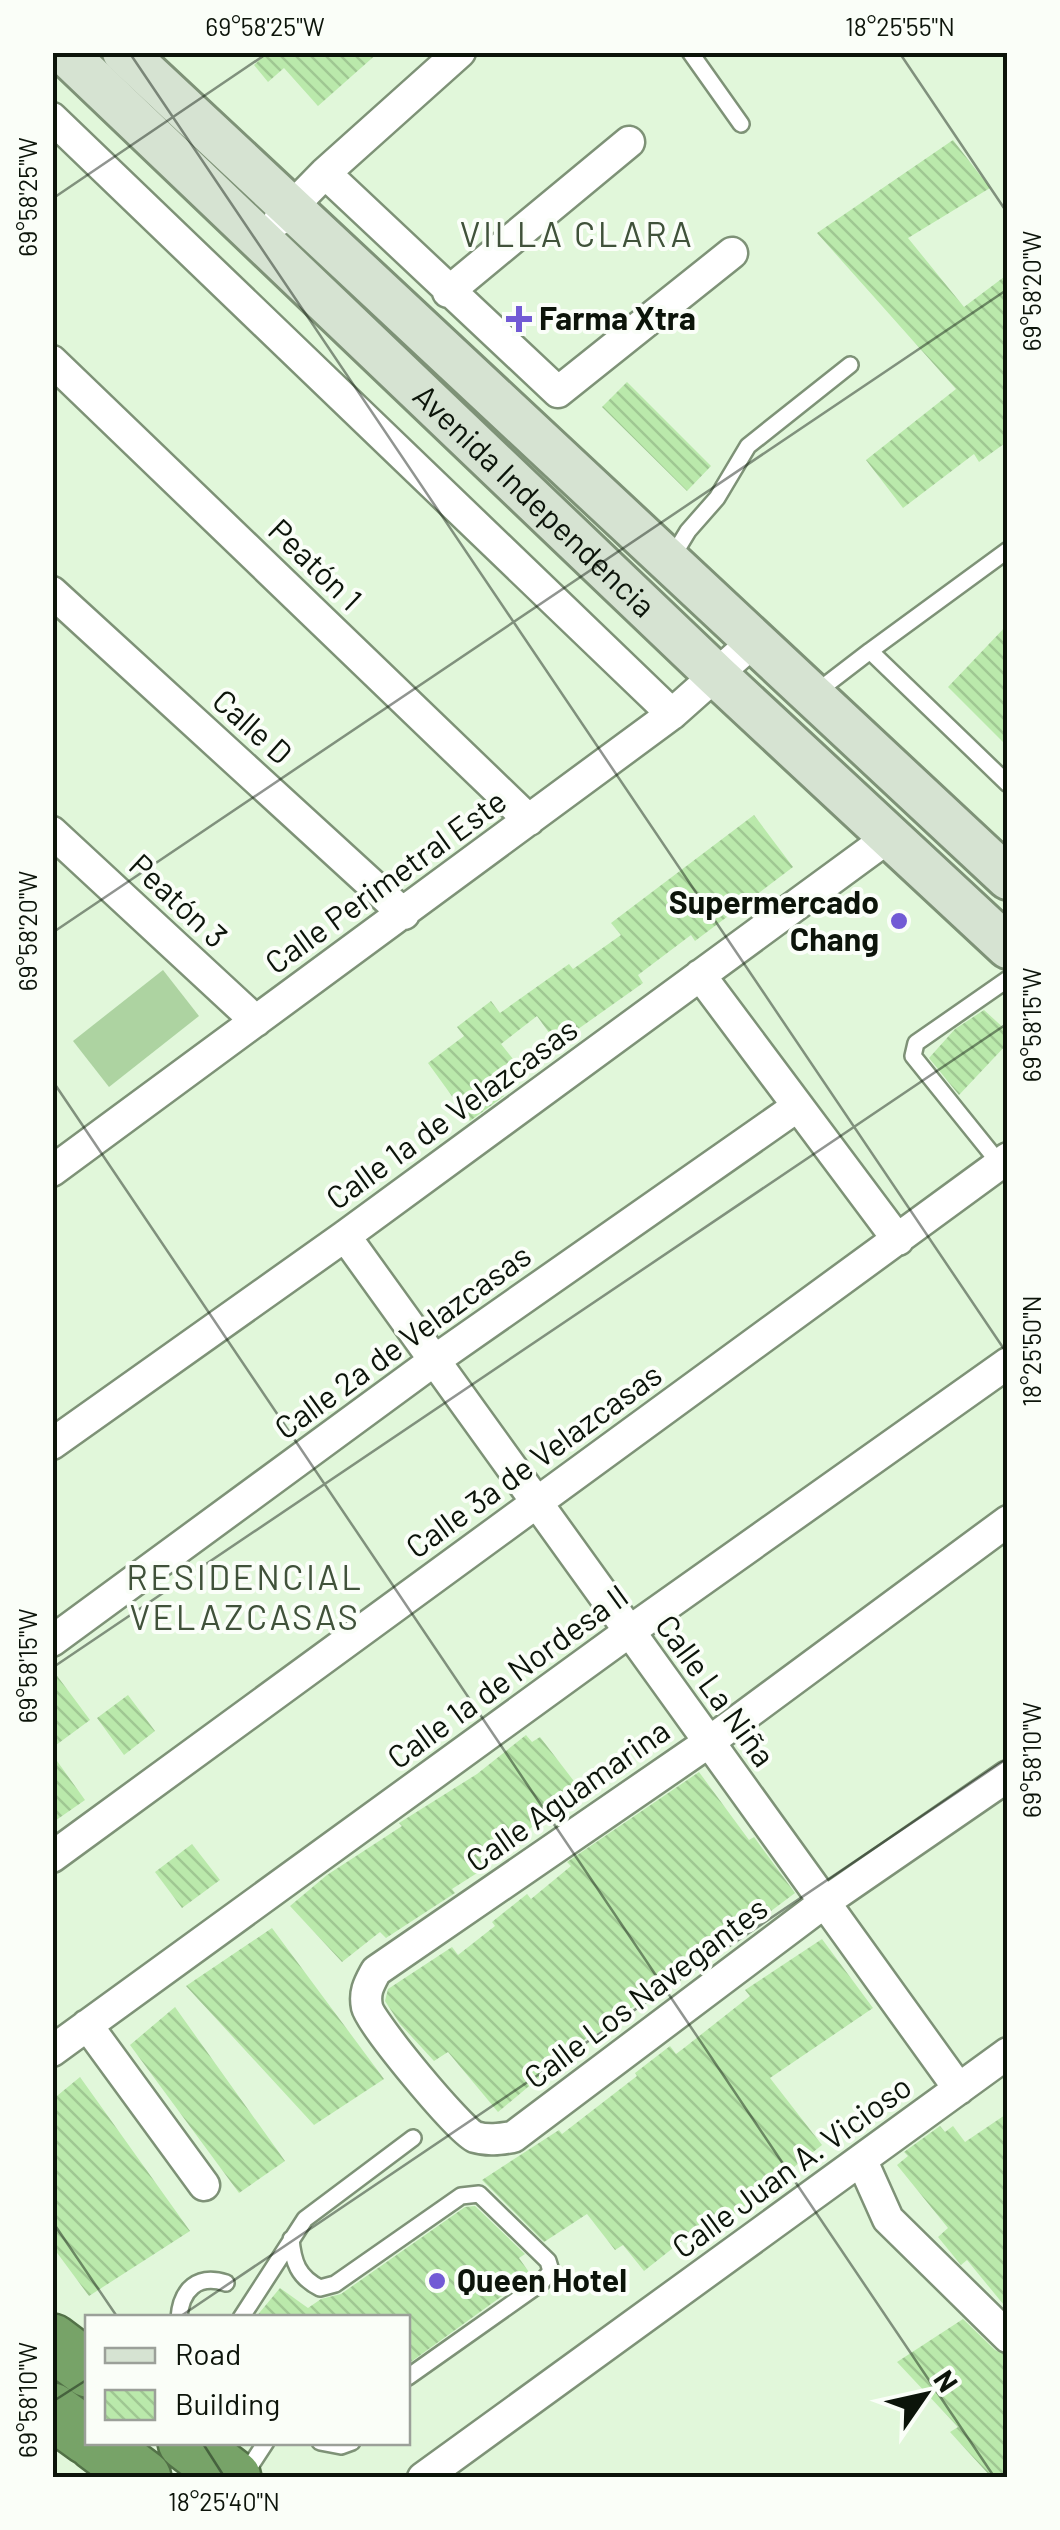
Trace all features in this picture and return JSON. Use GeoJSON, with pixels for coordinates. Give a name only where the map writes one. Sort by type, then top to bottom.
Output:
{"type":"FeatureCollection","features":[{"type":"Feature","properties":{"kind":"highway"},"geometry":{"type":"LineString","coordinates":[[52,2342],[85,2366]]}},
{"type":"Feature","properties":{"kind":"highway"},"geometry":{"type":"LineString","coordinates":[[52,2411],[85,2435]]}},
{"type":"Feature","properties":{"kind":"highway"},"geometry":{"type":"LineString","coordinates":[[99,2445],[143,2478]]}},
{"type":"Feature","properties":{"kind":"highway"},"geometry":{"type":"LineString","coordinates":[[190,2445],[233,2478]]}},
{"type":"Feature","properties":{"kind":"main road","name":"Avenida Independencia"},"geometry":{"type":"LineString","coordinates":[[64,52],[717,676],[1008,947]]}},
{"type":"Feature","properties":{"kind":"main road","name":"Avenida Independencia"},"geometry":{"type":"LineString","coordinates":[[124,52],[1008,878]]}},
{"type":"Feature","properties":{"kind":"street"},"geometry":{"type":"LineString","coordinates":[[259,240],[326,172],[455,54]]}},
{"type":"Feature","properties":{"kind":"street"},"geometry":{"type":"LineString","coordinates":[[52,118],[672,714]]}},
{"type":"Feature","properties":{"kind":"street"},"geometry":{"type":"LineString","coordinates":[[448,292],[629,142]]}},
{"type":"Feature","properties":{"kind":"street"},"geometry":{"type":"LineString","coordinates":[[326,172],[448,292],[558,392],[732,253]]}},
{"type":"Feature","properties":{"kind":"street","name":"Peatón 1"},"geometry":{"type":"LineString","coordinates":[[52,361],[529,820]]}},
{"type":"Feature","properties":{"kind":"street","name":"Calle D"},"geometry":{"type":"LineString","coordinates":[[52,592],[404,914]]}},
{"type":"Feature","properties":{"kind":"street","name":"Calle Perimetral Este"},"geometry":{"type":"LineString","coordinates":[[52,1171],[672,714],[754,641]]}},
{"type":"Feature","properties":{"kind":"street","name":"Peatón 3"},"geometry":{"type":"LineString","coordinates":[[52,832],[256,1022]]}},
{"type":"Feature","properties":{"kind":"street","name":"Calle 1a de Velazcasas"},"geometry":{"type":"LineString","coordinates":[[52,1444],[345,1236],[889,837]]}},
{"type":"Feature","properties":{"kind":"street"},"geometry":{"type":"LineString","coordinates":[[700,976],[898,1240]]}},
{"type":"Feature","properties":{"kind":"street","name":"Calle 2a de Velazcasas"},"geometry":{"type":"LineString","coordinates":[[52,1642],[434,1360],[798,1106]]}},
{"type":"Feature","properties":{"kind":"street","name":"Calle 3a de Velazcasas"},"geometry":{"type":"LineString","coordinates":[[52,1857],[1004,1161]]}},
{"type":"Feature","properties":{"kind":"street","name":"Calle La Niña"},"geometry":{"type":"LineString","coordinates":[[345,1236],[959,2089]]}},
{"type":"Feature","properties":{"kind":"street","name":"Calle 1a de Nordesa II"},"geometry":{"type":"LineString","coordinates":[[52,2051],[630,1631],[1008,1363]]}},
{"type":"Feature","properties":{"kind":"street","name":"Calle Aguamarina"},"geometry":{"type":"LineString","coordinates":[[366,1988],[376,1971],[709,1742],[1008,1521]]}},
{"type":"Feature","properties":{"kind":"street","name":"Calle Los Navegantes"},"geometry":{"type":"LineString","coordinates":[[366,1988],[367,2010],[378,2030],[470,2135],[494,2140],[513,2136],[825,1902],[1008,1776]]}},
{"type":"Feature","properties":{"kind":"street"},"geometry":{"type":"LineString","coordinates":[[88,2026],[204,2185]]}},
{"type":"Feature","properties":{"kind":"street","name":"Calle Juan A. Vicioso"},"geometry":{"type":"LineString","coordinates":[[423,2478],[1008,2053]]}},
{"type":"Feature","properties":{"kind":"street"},"geometry":{"type":"LineString","coordinates":[[862,2161],[888,2219],[1008,2337]]}},
{"type":"Feature","properties":{"kind":"lane"},"geometry":{"type":"LineString","coordinates":[[690,52],[741,124]]}},
{"type":"Feature","properties":{"kind":"lane"},"geometry":{"type":"LineString","coordinates":[[670,562],[688,531],[717,498],[748,446],[850,366]]}},
{"type":"Feature","properties":{"kind":"lane"},"geometry":{"type":"LineString","coordinates":[[812,696],[1008,550]]}},
{"type":"Feature","properties":{"kind":"lane"},"geometry":{"type":"LineString","coordinates":[[870,652],[1008,784]]}},
{"type":"Feature","properties":{"kind":"lane"},"geometry":{"type":"LineString","coordinates":[[1004,1161],[913,1056],[912,1049],[1008,979]]}},
{"type":"Feature","properties":{"kind":"lane"},"geometry":{"type":"LineString","coordinates":[[243,2315],[305,2219],[413,2138]]}},
{"type":"Feature","properties":{"kind":"lane"},"geometry":{"type":"LineString","coordinates":[[291,2239],[297,2270],[320,2288],[335,2284],[462,2196],[479,2194],[548,2261],[551,2271],[541,2283],[410,2376]]}},
{"type":"Feature","properties":{"kind":"lane"},"geometry":{"type":"LineString","coordinates":[[179,2315],[188,2290],[198,2280],[212,2278],[226,2283]]}},
{"type":"Feature","properties":{"kind":"lane"},"geometry":{"type":"LineString","coordinates":[[243,2478],[264,2445]]}},
{"type":"Feature","properties":{"kind":"green space"},"geometry":{"type":"Polygon","coordinates":[[[163,970],[199,1016],[109,1087],[73,1041],[163,970]]]}},
{"type":"Feature","properties":{"kind":"building"},"geometry":{"type":"Polygon","coordinates":[[[268,52],[379,52],[318,106],[284,68],[268,82],[254,65],[268,52]]]}},
{"type":"Feature","properties":{"kind":"building"},"geometry":{"type":"Polygon","coordinates":[[[953,140],[990,188],[908,238],[964,307],[1008,274],[1008,441],[979,462],[974,454],[903,508],[866,460],[956,389],[817,233],[953,140]]]}},
{"type":"Feature","properties":{"kind":"building"},"geometry":{"type":"Polygon","coordinates":[[[627,382],[711,466],[687,491],[602,407],[627,382]]]}},
{"type":"Feature","properties":{"kind":"building"},"geometry":{"type":"Polygon","coordinates":[[[1008,624],[1008,747],[948,687],[1008,624]]]}},
{"type":"Feature","properties":{"kind":"building"},"geometry":{"type":"Polygon","coordinates":[[[754,815],[793,867],[695,941],[691,935],[638,975],[643,983],[557,1044],[537,1016],[501,1044],[513,1059],[489,1077],[504,1096],[470,1121],[428,1063],[464,1036],[457,1027],[491,1001],[500,1013],[569,964],[573,969],[621,935],[611,923],[754,815]]]}},
{"type":"Feature","properties":{"kind":"building"},"geometry":{"type":"Polygon","coordinates":[[[984,1010],[1008,1032],[1008,1043],[959,1095],[929,1058],[955,1029],[984,1010]]]}},
{"type":"Feature","properties":{"kind":"building"},"geometry":{"type":"Polygon","coordinates":[[[52,1669],[90,1720],[52,1748],[52,1669]]]}},
{"type":"Feature","properties":{"kind":"building"},"geometry":{"type":"Polygon","coordinates":[[[128,1695],[155,1731],[124,1755],[97,1718],[128,1695]]]}},
{"type":"Feature","properties":{"kind":"building"},"geometry":{"type":"Polygon","coordinates":[[[526,1735],[532,1742],[540,1737],[580,1789],[522,1835],[527,1841],[386,1938],[380,1932],[342,1962],[290,1906],[327,1875],[477,1774],[526,1735]]]}},
{"type":"Feature","properties":{"kind":"building"},"geometry":{"type":"Polygon","coordinates":[[[52,1754],[85,1800],[52,1823],[52,1754]]]}},
{"type":"Feature","properties":{"kind":"building"},"geometry":{"type":"Polygon","coordinates":[[[699,1772],[749,1840],[754,1837],[795,1893],[720,1949],[716,1944],[597,2034],[595,2031],[498,2112],[448,2052],[434,2061],[400,2024],[385,2001],[388,1989],[452,1947],[458,1955],[527,1894],[531,1899],[571,1866],[567,1862],[699,1772]]]}},
{"type":"Feature","properties":{"kind":"building"},"geometry":{"type":"Polygon","coordinates":[[[192,1844],[220,1880],[182,1908],[155,1872],[192,1844]]]}},
{"type":"Feature","properties":{"kind":"building"},"geometry":{"type":"Polygon","coordinates":[[[272,1928],[384,2079],[314,2125],[186,1986],[272,1928]]]}},
{"type":"Feature","properties":{"kind":"building"},"geometry":{"type":"Polygon","coordinates":[[[822,1939],[873,2008],[770,2078],[822,2145],[709,2234],[702,2225],[644,2271],[623,2245],[615,2250],[587,2214],[544,2242],[482,2180],[559,2130],[562,2134],[670,2046],[676,2054],[750,1996],[745,1990],[822,1939]]]}},
{"type":"Feature","properties":{"kind":"building"},"geometry":{"type":"Polygon","coordinates":[[[175,2007],[285,2161],[239,2193],[130,2045],[175,2007]]]}},
{"type":"Feature","properties":{"kind":"building"},"geometry":{"type":"Polygon","coordinates":[[[80,2077],[190,2231],[89,2296],[52,2246],[52,2100],[80,2077]]]}},
{"type":"Feature","properties":{"kind":"building"},"geometry":{"type":"Polygon","coordinates":[[[1008,2113],[1008,2310],[967,2260],[961,2265],[938,2237],[948,2228],[897,2165],[908,2156],[904,2152],[940,2126],[945,2132],[953,2126],[965,2142],[1008,2113]]]}},
{"type":"Feature","properties":{"kind":"building","name":"Queen Hotel"},"geometry":{"type":"Polygon","coordinates":[[[475,2206],[525,2254],[519,2258],[531,2275],[410,2363],[410,2315],[258,2315],[280,2288],[308,2308],[321,2299],[341,2294],[465,2207],[475,2206]]]}},
{"type":"Feature","properties":{"kind":"building"},"geometry":{"type":"Polygon","coordinates":[[[963,2319],[995,2350],[1008,2355],[1008,2478],[992,2478],[950,2432],[958,2427],[897,2362],[963,2319]]]}},
{"type":"Feature","properties":{"kind":"place","name":"Farma Xtra"},"geometry":{"type":"Point","coordinates":[519,319]}},
{"type":"Feature","properties":{"kind":"place","name":"Supermercado Chang"},"geometry":{"type":"Point","coordinates":[899,921]}},
{"type":"Feature","properties":{"kind":"place","name":"Queen Hotel"},"geometry":{"type":"Point","coordinates":[437,2281]}},
{"type":"Feature","properties":{"kind":"district","name":"VILLA CLARA"},"geometry":{"type":"Point","coordinates":[577,235]}},
{"type":"Feature","properties":{"kind":"district","name":"RESIDENCIAL VELAZCASAS"},"geometry":{"type":"Point","coordinates":[245,1598]}}]}
